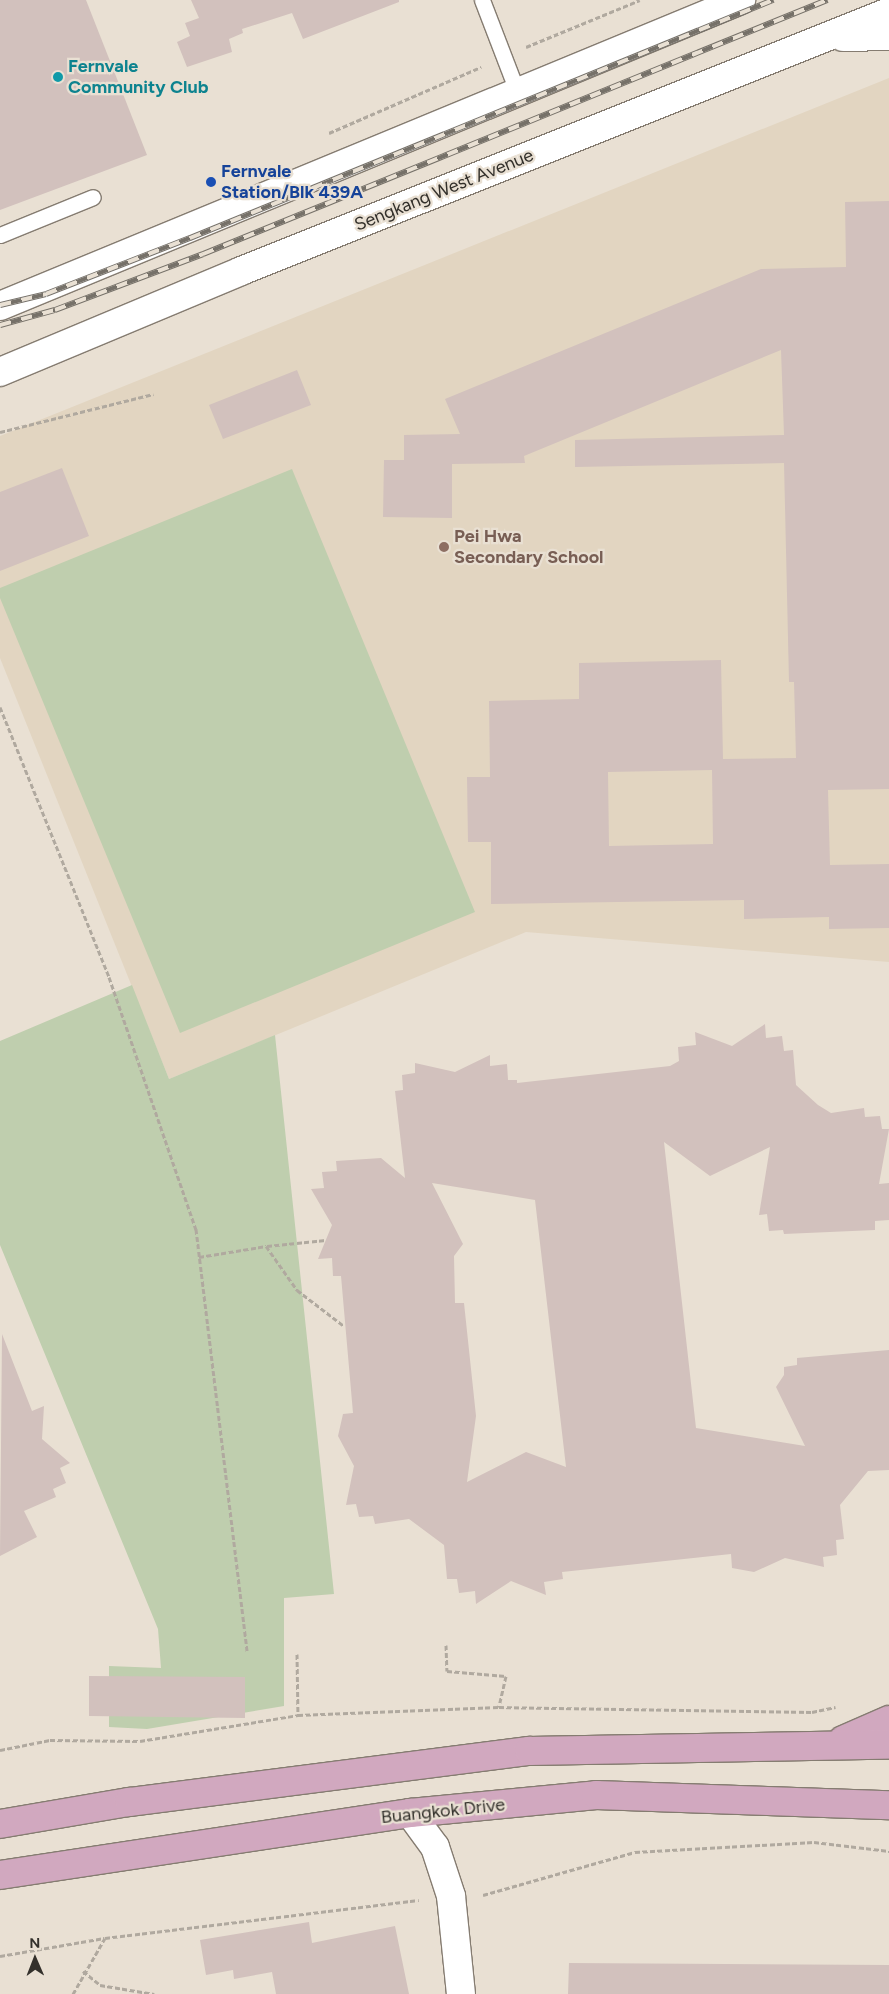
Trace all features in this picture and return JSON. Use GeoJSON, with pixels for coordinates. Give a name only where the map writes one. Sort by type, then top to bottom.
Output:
{"type":"FeatureCollection","features":[{"type":"Feature","properties":{"kind":"main road"},"geometry":{"type":"LineString","coordinates":[[0,306],[741,0]]}},
{"type":"Feature","properties":{"kind":"main road","name":"Sengkang West Avenue"},"geometry":{"type":"LineString","coordinates":[[0,372],[240,271],[889,12]]}},
{"type":"Feature","properties":{"kind":"main road"},"geometry":{"type":"LineString","coordinates":[[829,37],[889,36]]}},
{"type":"Feature","properties":{"kind":"main road"},"geometry":{"type":"LineString","coordinates":[[835,1744],[889,1720]]}},
{"type":"Feature","properties":{"kind":"main road"},"geometry":{"type":"LineString","coordinates":[[0,1824],[129,1802],[529,1751],[835,1744],[889,1745]]}},
{"type":"Feature","properties":{"kind":"main road","name":"Buangkok Drive"},"geometry":{"type":"LineString","coordinates":[[0,1875],[410,1813],[596,1795],[889,1805]]}},
{"type":"Feature","properties":{"kind":"main road"},"geometry":{"type":"LineString","coordinates":[[410,1813],[434,1847],[451,1896],[461,1994]]}},
{"type":"Feature","properties":{"kind":"lane"},"geometry":{"type":"LineString","coordinates":[[482,0],[517,91]]}},
{"type":"Feature","properties":{"kind":"lane"},"geometry":{"type":"LineString","coordinates":[[0,235],[93,197]]}},
{"type":"Feature","properties":{"kind":"path"},"geometry":{"type":"LineString","coordinates":[[321,137],[640,0]]}},
{"type":"Feature","properties":{"kind":"path"},"geometry":{"type":"LineString","coordinates":[[0,432],[153,394]]}},
{"type":"Feature","properties":{"kind":"path"},"geometry":{"type":"LineString","coordinates":[[0,707],[109,977],[196,1229],[247,1652]]}},
{"type":"Feature","properties":{"kind":"path"},"geometry":{"type":"LineString","coordinates":[[199,1257],[266,1246],[326,1240]]}},
{"type":"Feature","properties":{"kind":"path"},"geometry":{"type":"LineString","coordinates":[[266,1246],[297,1290],[344,1326]]}},
{"type":"Feature","properties":{"kind":"path"},"geometry":{"type":"LineString","coordinates":[[446,1645],[447,1671],[506,1676],[499,1708]]}},
{"type":"Feature","properties":{"kind":"path"},"geometry":{"type":"LineString","coordinates":[[297,1654],[298,1715]]}},
{"type":"Feature","properties":{"kind":"path"},"geometry":{"type":"LineString","coordinates":[[0,1750],[50,1740],[140,1741],[298,1715],[499,1708],[812,1712],[840,1706]]}},
{"type":"Feature","properties":{"kind":"path"},"geometry":{"type":"LineString","coordinates":[[0,1956],[105,1938]]}},
{"type":"Feature","properties":{"kind":"path"},"geometry":{"type":"LineString","coordinates":[[83,1971],[100,1985],[154,1994]]}},
{"type":"Feature","properties":{"kind":"shaded area","name":"Pei Hwa Secondary School"},"geometry":{"type":"Polygon","coordinates":[[[889,78],[889,962],[526,932],[169,1079],[0,658],[0,436],[889,78]]]}},
{"type":"Feature","properties":{"kind":"green space"},"geometry":{"type":"Polygon","coordinates":[[[292,469],[475,912],[180,1033],[0,598],[0,588],[292,469]]]}},
{"type":"Feature","properties":{"kind":"green space"},"geometry":{"type":"Polygon","coordinates":[[[132,985],[169,1079],[275,1035],[334,1594],[284,1598],[284,1706],[147,1729],[109,1727],[109,1666],[161,1668],[158,1629],[0,1245],[0,1041],[132,985]]]}},
{"type":"Feature","properties":{"kind":"building","name":"Fernvale Community Club"},"geometry":{"type":"Polygon","coordinates":[[[0,0],[86,0],[147,155],[0,210],[0,0]]]}},
{"type":"Feature","properties":{"kind":"building"},"geometry":{"type":"Polygon","coordinates":[[[191,0],[399,0],[399,2],[303,39],[292,13],[242,29],[243,33],[229,39],[232,52],[187,67],[177,42],[190,36],[185,23],[199,18],[191,0]]]}},
{"type":"Feature","properties":{"kind":"building"},"geometry":{"type":"Polygon","coordinates":[[[889,201],[889,789],[828,790],[830,865],[889,864],[889,928],[829,929],[829,917],[744,919],[744,900],[491,904],[491,842],[468,842],[467,777],[490,777],[489,701],[579,699],[579,663],[721,660],[723,759],[796,758],[794,682],[789,682],[784,463],[575,467],[575,440],[784,435],[781,350],[524,456],[525,463],[452,464],[452,518],[383,517],[384,460],[404,460],[404,435],[460,434],[445,399],[761,269],[846,267],[845,202],[889,201]],[[712,770],[608,772],[609,846],[713,844],[712,770]]]}},
{"type":"Feature","properties":{"kind":"building"},"geometry":{"type":"Polygon","coordinates":[[[297,370],[311,405],[223,439],[209,405],[297,370]]]}},
{"type":"Feature","properties":{"kind":"building"},"geometry":{"type":"Polygon","coordinates":[[[62,468],[89,536],[0,571],[0,492],[62,468]]]}},
{"type":"Feature","properties":{"kind":"building"},"geometry":{"type":"Polygon","coordinates":[[[765,1024],[766,1038],[782,1036],[784,1051],[793,1050],[796,1085],[818,1105],[831,1113],[864,1108],[865,1117],[880,1116],[882,1129],[889,1129],[879,1184],[889,1183],[889,1220],[875,1221],[875,1230],[784,1234],[783,1230],[769,1231],[767,1214],[759,1215],[770,1147],[710,1176],[664,1142],[696,1428],[805,1446],[776,1387],[784,1375],[784,1367],[797,1365],[797,1358],[889,1350],[889,1470],[868,1471],[840,1505],[844,1539],[836,1540],[837,1555],[823,1557],[824,1567],[785,1558],[754,1572],[732,1568],[731,1554],[562,1572],[563,1579],[544,1582],[546,1595],[511,1581],[476,1604],[475,1591],[459,1593],[457,1579],[447,1579],[444,1545],[409,1519],[375,1524],[373,1516],[359,1517],[356,1504],[346,1505],[354,1466],[338,1436],[343,1414],[353,1413],[341,1276],[333,1276],[332,1258],[318,1259],[332,1225],[311,1189],[324,1188],[322,1172],[337,1171],[336,1161],[381,1158],[405,1178],[395,1091],[403,1090],[402,1075],[415,1073],[415,1063],[455,1072],[490,1055],[490,1066],[507,1064],[508,1080],[517,1080],[517,1083],[670,1066],[679,1061],[678,1047],[696,1045],[695,1032],[732,1046],[765,1024]],[[432,1183],[463,1244],[454,1256],[455,1303],[464,1303],[476,1416],[467,1482],[526,1452],[566,1467],[535,1200],[432,1183]]]}},
{"type":"Feature","properties":{"kind":"building"},"geometry":{"type":"Polygon","coordinates":[[[2,1334],[32,1411],[44,1406],[42,1439],[70,1463],[60,1468],[66,1483],[53,1489],[56,1497],[24,1511],[37,1537],[0,1556],[2,1334]]]}},
{"type":"Feature","properties":{"kind":"building"},"geometry":{"type":"Polygon","coordinates":[[[89,1676],[245,1677],[245,1718],[89,1716],[89,1676]]]}},
{"type":"Feature","properties":{"kind":"building"},"geometry":{"type":"Polygon","coordinates":[[[309,1922],[312,1943],[395,1926],[409,1994],[276,1994],[272,1972],[234,1979],[233,1970],[206,1975],[200,1940],[309,1922]]]}},
{"type":"Feature","properties":{"kind":"building"},"geometry":{"type":"Polygon","coordinates":[[[569,1963],[889,1965],[889,1994],[568,1994],[569,1963]]]}},
{"type":"Feature","properties":{"kind":"railway"},"geometry":{"type":"LineString","coordinates":[[0,305],[46,294],[190,238],[773,0]]}},
{"type":"Feature","properties":{"kind":"railway"},"geometry":{"type":"LineString","coordinates":[[0,325],[55,310],[203,254],[827,0]]}},
{"type":"Feature","properties":{"kind":"place","name":"Fernvale Community Club"},"geometry":{"type":"Point","coordinates":[58,77]}},
{"type":"Feature","properties":{"kind":"place","name":"Fernvale Station/Blk 439A"},"geometry":{"type":"Point","coordinates":[211,182]}},
{"type":"Feature","properties":{"kind":"place","name":"Pei Hwa Secondary School"},"geometry":{"type":"Point","coordinates":[444,547]}}]}
